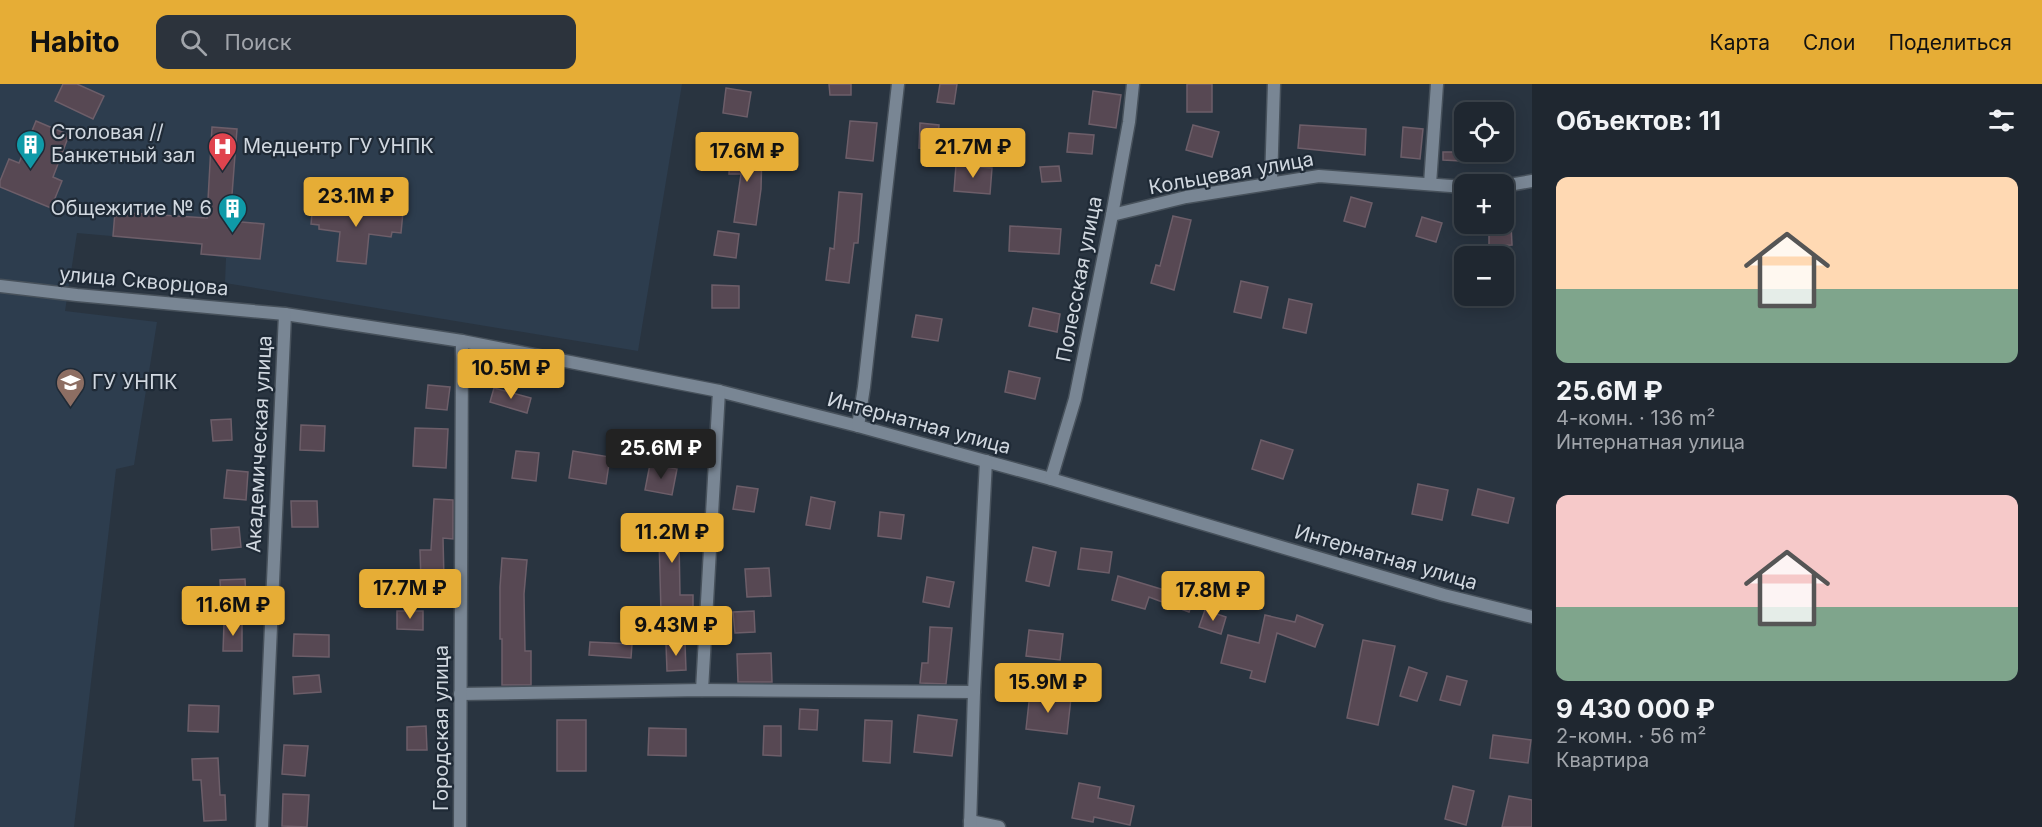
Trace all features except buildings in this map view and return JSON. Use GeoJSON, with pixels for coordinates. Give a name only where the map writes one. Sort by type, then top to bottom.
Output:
{"type":"FeatureCollection","features":[{"type":"Feature","properties":{"kind":"street"},"geometry":{"type":"LineString","coordinates":[[858,426],[898,84]]}},
{"type":"Feature","properties":{"kind":"street","name":"Полесская улица"},"geometry":{"type":"LineString","coordinates":[[1051,479],[1075,399],[1112,215],[1129,122],[1133,84]]}},
{"type":"Feature","properties":{"kind":"street"},"geometry":{"type":"LineString","coordinates":[[1271,183],[1274,84]]}},
{"type":"Feature","properties":{"kind":"street"},"geometry":{"type":"LineString","coordinates":[[1430,184],[1437,84]]}},
{"type":"Feature","properties":{"kind":"street","name":"Кольцевая улица"},"geometry":{"type":"LineString","coordinates":[[1112,215],[1186,197],[1319,176],[1454,186]]}},
{"type":"Feature","properties":{"kind":"street"},"geometry":{"type":"LineString","coordinates":[[1514,184],[1532,181]]}},
{"type":"Feature","properties":{"kind":"street","name":"улица Скворцова"},"geometry":{"type":"LineString","coordinates":[[0,286],[285,314]]}},
{"type":"Feature","properties":{"kind":"street","name":"Интернатная улица"},"geometry":{"type":"LineString","coordinates":[[285,314],[462,341],[719,391],[1051,479],[1444,595],[1532,617]]}},
{"type":"Feature","properties":{"kind":"street","name":"Академическая улица"},"geometry":{"type":"LineString","coordinates":[[262,827],[285,314]]}},
{"type":"Feature","properties":{"kind":"street","name":"Городская улица"},"geometry":{"type":"LineString","coordinates":[[460,827],[462,341]]}},
{"type":"Feature","properties":{"kind":"street"},"geometry":{"type":"LineString","coordinates":[[702,690],[719,391]]}},
{"type":"Feature","properties":{"kind":"street"},"geometry":{"type":"LineString","coordinates":[[986,461],[974,692],[970,824],[999,827]]}},
{"type":"Feature","properties":{"kind":"street"},"geometry":{"type":"LineString","coordinates":[[460,694],[702,690],[974,692]]}},
{"type":"Feature","properties":{"kind":"shaded area","name":"ГУ УНПК"},"geometry":{"type":"Polygon","coordinates":[[[0,84],[682,84],[638,351],[225,283],[226,258],[201,254],[202,244],[77,233],[65,311],[157,322],[134,465],[116,469],[74,827],[0,827],[0,84]]]}},
{"type":"Feature","properties":{"kind":"place","name":"Столовая // Банкетный зал"},"geometry":{"type":"Point","coordinates":[30,170]}},
{"type":"Feature","properties":{"kind":"place","name":"Медцентр ГУ УНПК"},"geometry":{"type":"Point","coordinates":[222,172]}},
{"type":"Feature","properties":{"kind":"place","name":"Общежитие № 6"},"geometry":{"type":"Point","coordinates":[233,234]}},
{"type":"Feature","properties":{"kind":"place","name":"ГУ УНПК"},"geometry":{"type":"Point","coordinates":[71,408]}}]}
